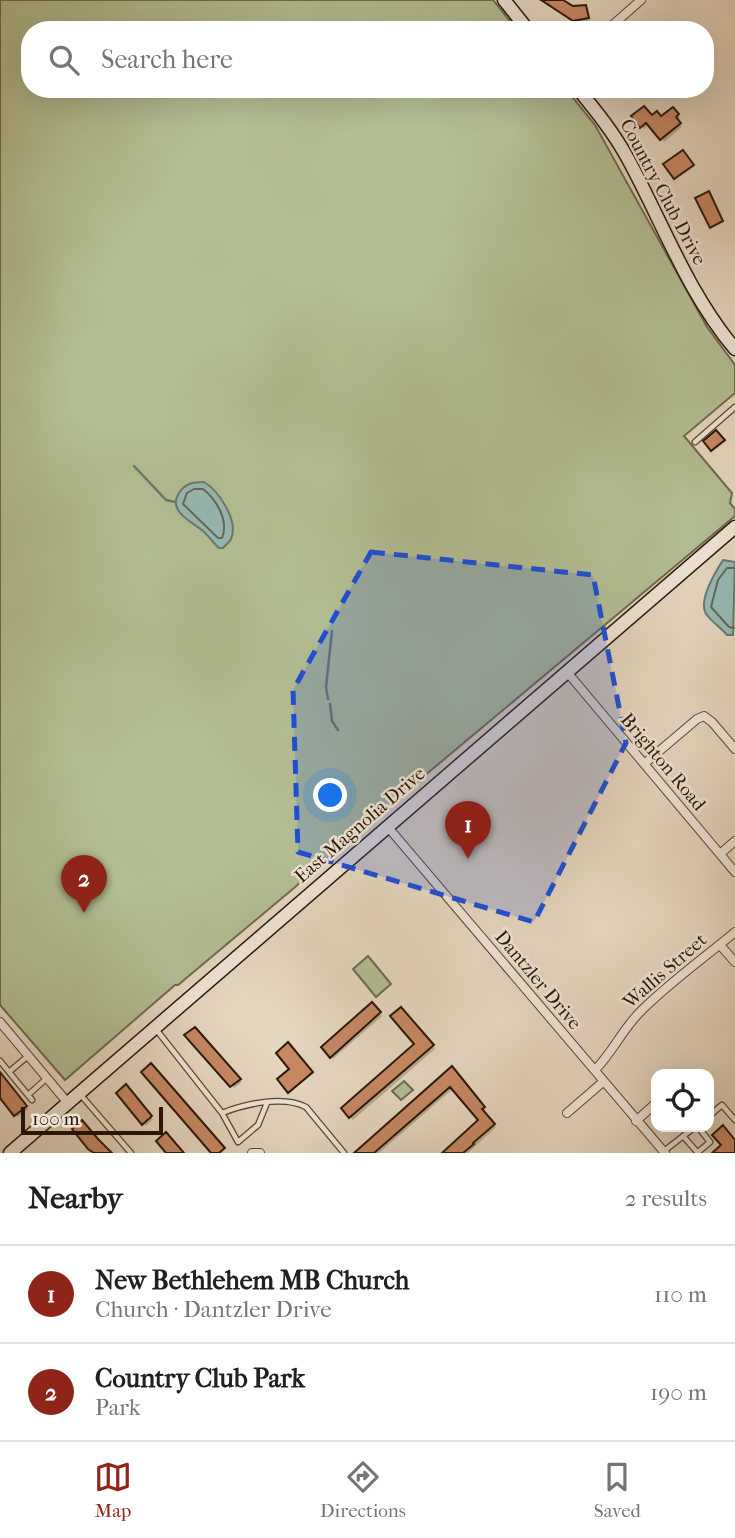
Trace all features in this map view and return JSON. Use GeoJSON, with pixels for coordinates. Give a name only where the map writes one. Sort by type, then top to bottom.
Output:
{"type":"FeatureCollection","features":[{"type":"Feature","properties":{"kind":"main road"},"geometry":{"type":"LineString","coordinates":[[504,0],[521,21]]}},
{"type":"Feature","properties":{"kind":"main road","name":"Country Club Drive"},"geometry":{"type":"LineString","coordinates":[[585,98],[621,147],[710,318],[735,349]]}},
{"type":"Feature","properties":{"kind":"main road","name":"East Magnolia Drive"},"geometry":{"type":"LineString","coordinates":[[14,1152],[67,1102],[735,527]]}},
{"type":"Feature","properties":{"kind":"street"},"geometry":{"type":"LineString","coordinates":[[617,21],[641,0]]}},
{"type":"Feature","properties":{"kind":"street","name":"Brighton Road"},"geometry":{"type":"LineString","coordinates":[[567,672],[735,872]]}},
{"type":"Feature","properties":{"kind":"street"},"geometry":{"type":"LineString","coordinates":[[644,764],[697,719],[707,717],[735,749]]}},
{"type":"Feature","properties":{"kind":"street","name":"Dantzler Drive"},"geometry":{"type":"LineString","coordinates":[[387,826],[665,1152]]}},
{"type":"Feature","properties":{"kind":"street"},"geometry":{"type":"LineString","coordinates":[[720,853],[735,841]]}},
{"type":"Feature","properties":{"kind":"street","name":"Wallis Street"},"geometry":{"type":"LineString","coordinates":[[595,1070],[641,1010],[735,932]]}},
{"type":"Feature","properties":{"kind":"street"},"geometry":{"type":"LineString","coordinates":[[720,944],[735,962]]}},
{"type":"Feature","properties":{"kind":"street"},"geometry":{"type":"LineString","coordinates":[[0,1022],[4,1034],[28,1056],[67,1102]]}},
{"type":"Feature","properties":{"kind":"street"},"geometry":{"type":"LineString","coordinates":[[567,1113],[604,1082]]}},
{"type":"Feature","properties":{"kind":"street"},"geometry":{"type":"LineString","coordinates":[[636,1121],[651,1108]]}},
{"type":"Feature","properties":{"kind":"street"},"geometry":{"type":"LineString","coordinates":[[252,1153],[260,1153]]}},
{"type":"Feature","properties":{"kind":"lane"},"geometry":{"type":"LineString","coordinates":[[695,442],[735,407]]}},
{"type":"Feature","properties":{"kind":"lane"},"geometry":{"type":"LineString","coordinates":[[154,1028],[222,1113],[238,1142],[258,1125],[267,1103]]}},
{"type":"Feature","properties":{"kind":"lane"},"geometry":{"type":"LineString","coordinates":[[9,1072],[28,1056]]}},
{"type":"Feature","properties":{"kind":"lane"},"geometry":{"type":"LineString","coordinates":[[0,1061],[32,1100]]}},
{"type":"Feature","properties":{"kind":"lane"},"geometry":{"type":"LineString","coordinates":[[28,1094],[47,1078]]}},
{"type":"Feature","properties":{"kind":"lane"},"geometry":{"type":"LineString","coordinates":[[79,1093],[131,1153]]}},
{"type":"Feature","properties":{"kind":"lane"},"geometry":{"type":"LineString","coordinates":[[222,1113],[236,1107],[292,1102],[306,1107],[344,1153]]}},
{"type":"Feature","properties":{"kind":"lane"},"geometry":{"type":"LineString","coordinates":[[714,1112],[722,1105],[735,1120]]}},
{"type":"Feature","properties":{"kind":"lane"},"geometry":{"type":"LineString","coordinates":[[665,1152],[689,1132]]}},
{"type":"Feature","properties":{"kind":"lane"},"geometry":{"type":"LineString","coordinates":[[683,1136],[697,1153],[710,1142],[701,1132]]}},
{"type":"Feature","properties":{"kind":"highlighted area"},"geometry":{"type":"Polygon","coordinates":[[[371,552],[593,575],[626,743],[534,922],[298,852],[293,690],[371,552]]]}},
{"type":"Feature","properties":{"kind":"green space"},"geometry":{"type":"Polygon","coordinates":[[[0,0],[493,0],[510,21],[21,21],[21,98],[573,98],[595,125],[707,327],[735,365],[735,393],[684,436],[732,493],[730,503],[735,509],[735,516],[65,1080],[0,1005],[0,0]]]}},
{"type":"Feature","properties":{"kind":"green space"},"geometry":{"type":"Polygon","coordinates":[[[368,956],[391,984],[376,997],[353,969],[368,956]]]}},
{"type":"Feature","properties":{"kind":"green space"},"geometry":{"type":"Polygon","coordinates":[[[404,1081],[413,1090],[401,1100],[392,1091],[404,1081]]]}},
{"type":"Feature","properties":{"kind":"water"},"geometry":{"type":"Polygon","coordinates":[[[204,482],[221,499],[230,515],[233,532],[223,548],[219,548],[182,515],[176,505],[176,499],[184,487],[204,482]]]}},
{"type":"Feature","properties":{"kind":"water"},"geometry":{"type":"Polygon","coordinates":[[[723,560],[735,562],[733,635],[727,635],[708,617],[704,608],[709,586],[723,560]]]}},
{"type":"Feature","properties":{"kind":"building"},"geometry":{"type":"Polygon","coordinates":[[[541,0],[563,0],[573,6],[586,5],[589,18],[573,21],[541,0]]]}},
{"type":"Feature","properties":{"kind":"building"},"geometry":{"type":"Polygon","coordinates":[[[644,106],[652,115],[657,111],[661,116],[673,107],[679,114],[676,117],[681,123],[660,140],[646,123],[640,128],[631,116],[644,106]]]}},
{"type":"Feature","properties":{"kind":"building"},"geometry":{"type":"Polygon","coordinates":[[[683,150],[694,165],[674,179],[663,164],[683,150]]]}},
{"type":"Feature","properties":{"kind":"building"},"geometry":{"type":"Polygon","coordinates":[[[709,191],[723,221],[710,228],[695,198],[709,191]]]}},
{"type":"Feature","properties":{"kind":"building"},"geometry":{"type":"Polygon","coordinates":[[[716,430],[725,440],[711,451],[703,441],[716,430]]]}},
{"type":"Feature","properties":{"kind":"building"},"geometry":{"type":"Polygon","coordinates":[[[372,1002],[381,1012],[330,1058],[321,1047],[372,1002]]]}},
{"type":"Feature","properties":{"kind":"building"},"geometry":{"type":"Polygon","coordinates":[[[401,1007],[434,1045],[349,1118],[341,1108],[414,1044],[390,1016],[401,1007]]]}},
{"type":"Feature","properties":{"kind":"building"},"geometry":{"type":"Polygon","coordinates":[[[195,1027],[241,1079],[230,1087],[184,1035],[195,1027]]]}},
{"type":"Feature","properties":{"kind":"building"},"geometry":{"type":"Polygon","coordinates":[[[288,1042],[313,1072],[288,1093],[277,1079],[289,1069],[276,1053],[288,1042]]]}},
{"type":"Feature","properties":{"kind":"building"},"geometry":{"type":"Polygon","coordinates":[[[151,1063],[225,1148],[219,1153],[211,1153],[141,1072],[151,1063]]]}},
{"type":"Feature","properties":{"kind":"building"},"geometry":{"type":"Polygon","coordinates":[[[452,1066],[495,1124],[474,1144],[463,1153],[442,1153],[478,1120],[450,1087],[374,1153],[354,1153],[452,1066]]]}},
{"type":"Feature","properties":{"kind":"building"},"geometry":{"type":"Polygon","coordinates":[[[0,1072],[27,1106],[14,1116],[0,1098],[0,1072]]]}},
{"type":"Feature","properties":{"kind":"building"},"geometry":{"type":"Polygon","coordinates":[[[126,1084],[152,1116],[142,1125],[116,1093],[126,1084]]]}},
{"type":"Feature","properties":{"kind":"building"},"geometry":{"type":"Polygon","coordinates":[[[82,1120],[112,1153],[94,1153],[88,1149],[72,1129],[82,1120]]]}},
{"type":"Feature","properties":{"kind":"building"},"geometry":{"type":"Polygon","coordinates":[[[723,1125],[735,1140],[735,1153],[712,1153],[721,1145],[712,1135],[723,1125]]]}},
{"type":"Feature","properties":{"kind":"building"},"geometry":{"type":"Polygon","coordinates":[[[166,1132],[184,1153],[166,1153],[156,1141],[166,1132]]]}},
{"type":"Feature","properties":{"kind":"waterway"},"geometry":{"type":"LineString","coordinates":[[134,466],[166,500],[175,502]]}},
{"type":"Feature","properties":{"kind":"waterway"},"geometry":{"type":"LineString","coordinates":[[328,699],[326,687],[332,631]]}},
{"type":"Feature","properties":{"kind":"waterway"},"geometry":{"type":"LineString","coordinates":[[330,704],[332,721],[338,730]]}},
{"type":"Feature","properties":{"kind":"place","name":"New Bethlehem MB Church"},"geometry":{"type":"Point","coordinates":[468,859]}},
{"type":"Feature","properties":{"kind":"place","name":"Country Club Park"},"geometry":{"type":"Point","coordinates":[84,913]}}]}
